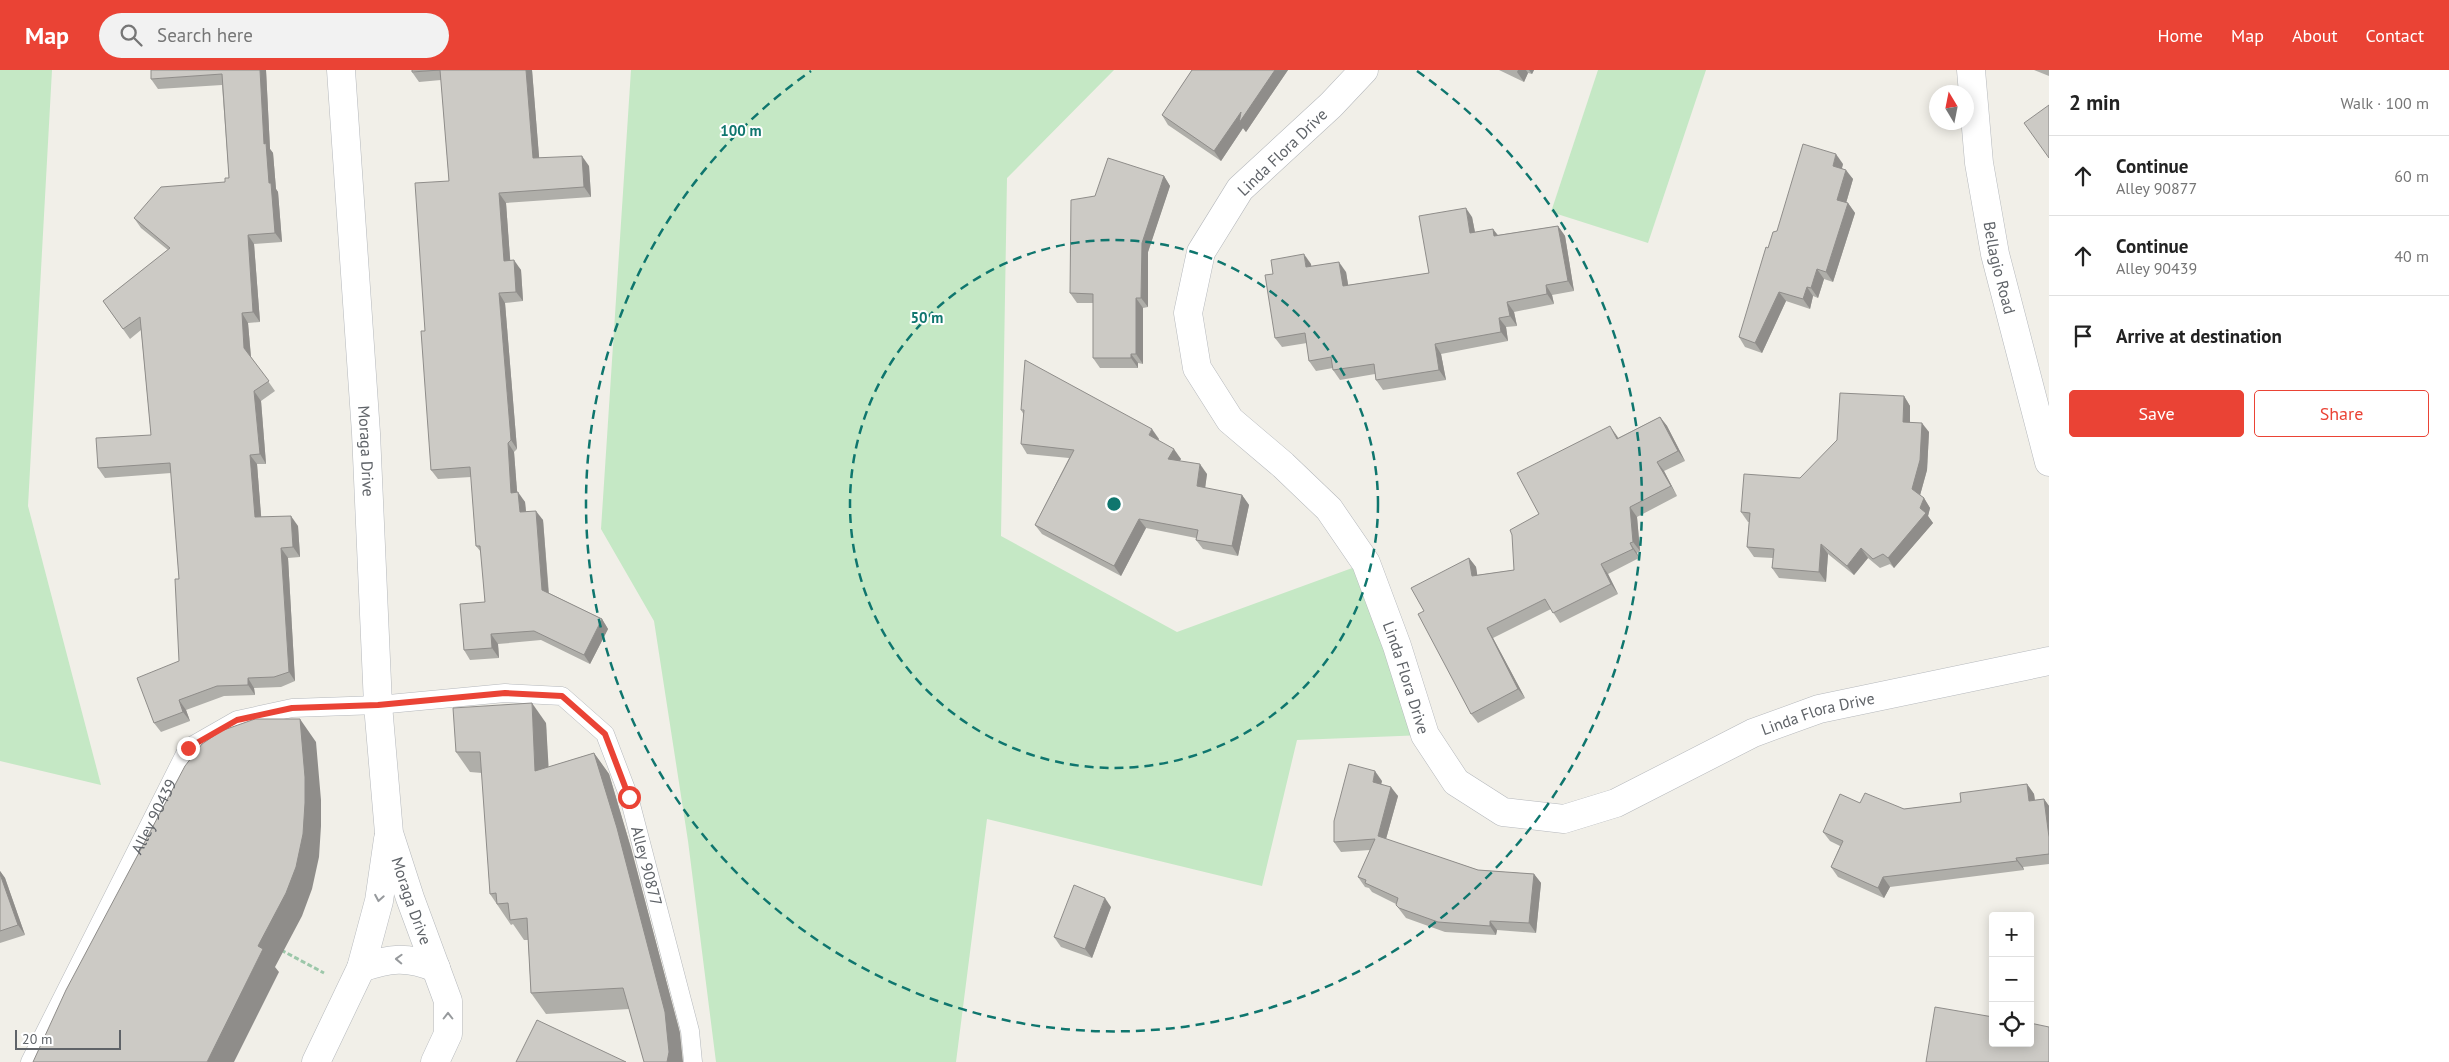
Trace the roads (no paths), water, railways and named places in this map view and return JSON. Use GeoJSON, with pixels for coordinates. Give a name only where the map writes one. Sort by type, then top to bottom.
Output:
{"type":"FeatureCollection","features":[{"type":"Feature","properties":{"kind":"street","name":"Moraga Drive"},"geometry":{"type":"LineString","coordinates":[[342,70],[366,433],[378,705],[389,832],[410,898],[448,1000],[448,1034],[435,1062]]}},
{"type":"Feature","properties":{"kind":"street","name":"Linda Flora Drive"},"geometry":{"type":"LineString","coordinates":[[1364,70],[1331,106],[1240,189],[1201,252],[1188,313],[1198,368],[1230,420],[1283,465],[1329,509],[1366,563],[1398,646],[1426,735],[1456,782],[1503,812],[1564,819],[1616,804],[1753,733],[1819,710],[2049,661]]}},
{"type":"Feature","properties":{"kind":"street","name":"Bellagio Road"},"geometry":{"type":"LineString","coordinates":[[1971,70],[1978,163],[1994,254],[2049,462]]}},
{"type":"Feature","properties":{"kind":"street","name":"Moraga Drive"},"geometry":{"type":"LineString","coordinates":[[316,1062],[357,978],[379,901],[389,832]]}},
{"type":"Feature","properties":{"kind":"street","name":"Moraga Drive"},"geometry":{"type":"LineString","coordinates":[[357,978],[387,959],[417,960],[436,968]]}},
{"type":"Feature","properties":{"kind":"lane","name":"Alley 90877"},"geometry":{"type":"LineString","coordinates":[[378,705],[505,693],[562,696],[605,734],[629,797],[690,1031],[693,1062]]}},
{"type":"Feature","properties":{"kind":"lane","name":"Alley 90439"},"geometry":{"type":"LineString","coordinates":[[30,1062],[188,748],[237,720],[292,708],[378,705]]}}]}
